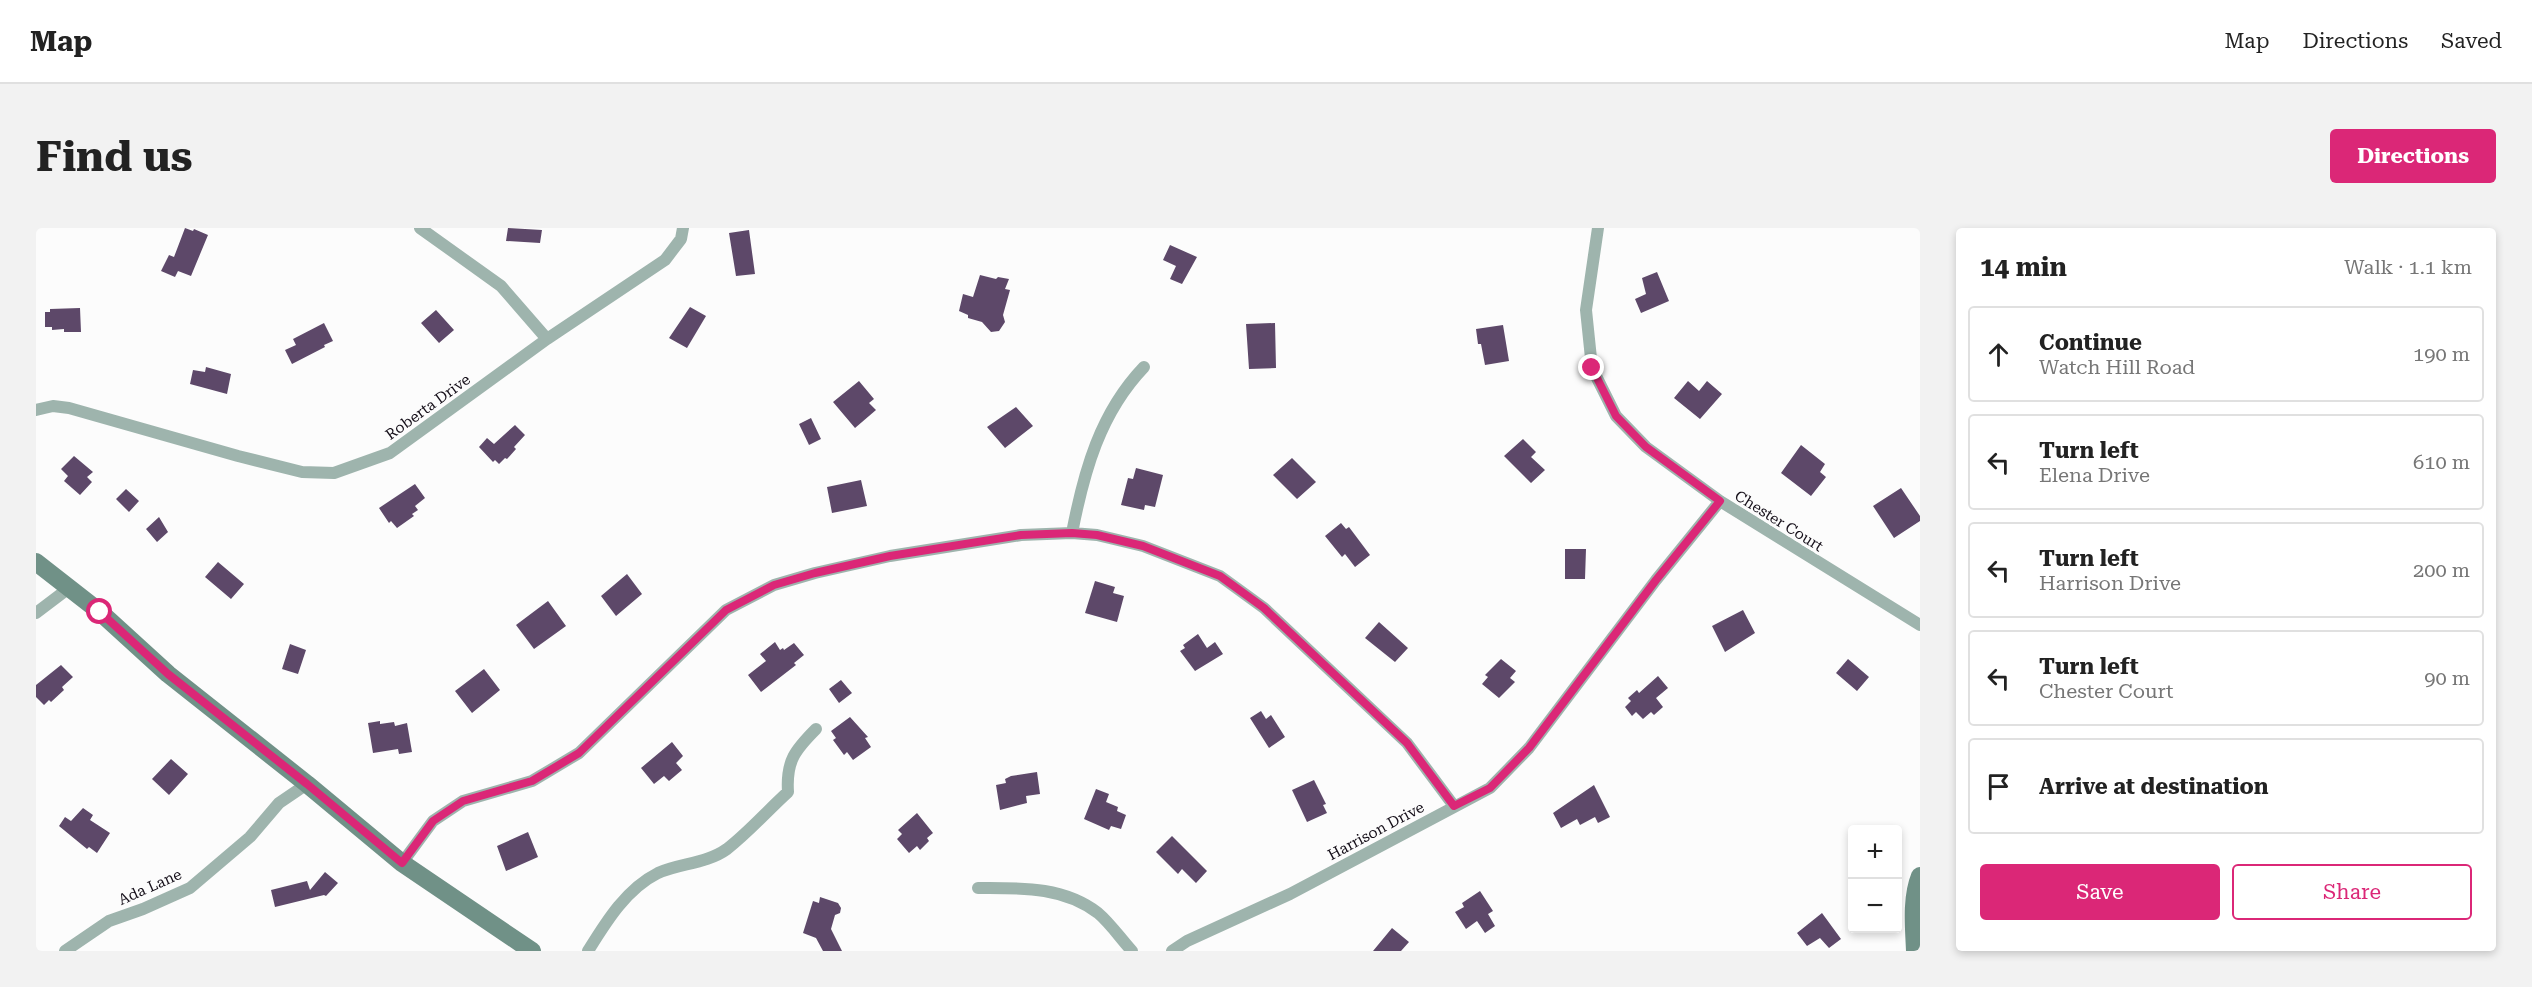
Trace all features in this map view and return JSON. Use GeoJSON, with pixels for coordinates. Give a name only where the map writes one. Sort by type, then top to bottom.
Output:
{"type":"FeatureCollection","features":[{"type":"Feature","properties":{"kind":"street"},"geometry":{"type":"LineString","coordinates":[[420,228],[501,286],[547,339]]}},
{"type":"Feature","properties":{"kind":"street","name":"Roberta Drive"},"geometry":{"type":"LineString","coordinates":[[36,410],[53,406],[69,408],[302,472],[334,472],[390,453],[547,339],[665,260],[681,239],[683,228]]}},
{"type":"Feature","properties":{"kind":"street","name":"Chester Court"},"geometry":{"type":"LineString","coordinates":[[1598,228],[1586,310],[1592,368],[1616,416],[1646,447],[1720,501],[1920,625]]}},
{"type":"Feature","properties":{"kind":"street"},"geometry":{"type":"LineString","coordinates":[[1072,533],[1082,484],[1103,426],[1124,388],[1144,367]]}},
{"type":"Feature","properties":{"kind":"street","name":"Harrison Drive"},"geometry":{"type":"LineString","coordinates":[[1172,951],[1187,941],[1300,888],[1490,788],[1529,748],[1656,580],[1720,501]]}},
{"type":"Feature","properties":{"kind":"street"},"geometry":{"type":"LineString","coordinates":[[402,863],[433,821],[463,801],[532,781],[579,753],[726,610],[774,585],[815,573],[890,556],[1021,535],[1072,533],[1097,535],[1143,546],[1220,576],[1264,608],[1407,743],[1454,806]]}},
{"type":"Feature","properties":{"kind":"street"},"geometry":{"type":"LineString","coordinates":[[36,562],[100,612],[300,789],[402,863],[532,951]]}},
{"type":"Feature","properties":{"kind":"street"},"geometry":{"type":"LineString","coordinates":[[36,614],[69,588]]}},
{"type":"Feature","properties":{"kind":"street"},"geometry":{"type":"LineString","coordinates":[[588,951],[616,908],[638,887],[658,873],[702,861],[726,849],[788,792],[787,772],[798,747],[816,729]]}},
{"type":"Feature","properties":{"kind":"street","name":"Ada Lane"},"geometry":{"type":"LineString","coordinates":[[65,951],[109,921],[190,888],[250,837],[279,802],[300,789]]}},
{"type":"Feature","properties":{"kind":"street"},"geometry":{"type":"LineString","coordinates":[[1915,951],[1914,923],[1917,883],[1920,876]]}},
{"type":"Feature","properties":{"kind":"street"},"geometry":{"type":"LineString","coordinates":[[978,888],[1046,890],[1068,897],[1098,914],[1132,951]]}},
{"type":"Feature","properties":{"kind":"building"},"geometry":{"type":"Polygon","coordinates":[[[185,228],[208,235],[191,276],[178,271],[175,277],[161,271],[169,255],[174,257],[185,228]]]}},
{"type":"Feature","properties":{"kind":"building"},"geometry":{"type":"Polygon","coordinates":[[[508,228],[542,230],[540,243],[506,241],[508,228]]]}},
{"type":"Feature","properties":{"kind":"building"},"geometry":{"type":"Polygon","coordinates":[[[749,230],[755,274],[736,276],[729,233],[749,230]]]}},
{"type":"Feature","properties":{"kind":"building"},"geometry":{"type":"Polygon","coordinates":[[[1170,245],[1197,257],[1182,284],[1170,279],[1176,266],[1163,260],[1170,245]]]}},
{"type":"Feature","properties":{"kind":"building"},"geometry":{"type":"Polygon","coordinates":[[[1657,272],[1669,301],[1641,313],[1635,299],[1646,294],[1642,278],[1657,272]]]}},
{"type":"Feature","properties":{"kind":"building"},"geometry":{"type":"Polygon","coordinates":[[[980,275],[1009,279],[1005,289],[1010,290],[1003,315],[1005,322],[999,331],[991,332],[982,322],[968,318],[968,315],[959,311],[963,294],[973,297],[980,275]]]}},
{"type":"Feature","properties":{"kind":"building"},"geometry":{"type":"Polygon","coordinates":[[[690,307],[706,316],[687,348],[669,338],[690,307]]]}},
{"type":"Feature","properties":{"kind":"building"},"geometry":{"type":"Polygon","coordinates":[[[80,308],[81,332],[64,332],[64,329],[52,330],[52,327],[45,327],[45,312],[50,312],[50,309],[80,308]]]}},
{"type":"Feature","properties":{"kind":"building"},"geometry":{"type":"Polygon","coordinates":[[[436,310],[454,330],[439,343],[421,323],[436,310]]]}},
{"type":"Feature","properties":{"kind":"building"},"geometry":{"type":"Polygon","coordinates":[[[324,323],[333,341],[292,364],[285,350],[296,345],[293,339],[324,323]]]}},
{"type":"Feature","properties":{"kind":"building"},"geometry":{"type":"Polygon","coordinates":[[[1275,323],[1276,368],[1249,369],[1246,324],[1275,323]]]}},
{"type":"Feature","properties":{"kind":"building"},"geometry":{"type":"Polygon","coordinates":[[[1503,325],[1509,361],[1485,365],[1476,329],[1503,325]]]}},
{"type":"Feature","properties":{"kind":"building"},"geometry":{"type":"Polygon","coordinates":[[[206,367],[231,374],[227,394],[190,384],[193,370],[205,372],[206,367]]]}},
{"type":"Feature","properties":{"kind":"building"},"geometry":{"type":"Polygon","coordinates":[[[859,381],[874,399],[869,403],[876,410],[855,428],[833,402],[859,381]]]}},
{"type":"Feature","properties":{"kind":"building"},"geometry":{"type":"Polygon","coordinates":[[[1688,381],[1699,391],[1707,381],[1722,394],[1700,419],[1674,398],[1688,381]]]}},
{"type":"Feature","properties":{"kind":"building"},"geometry":{"type":"Polygon","coordinates":[[[1016,407],[1033,426],[1005,448],[987,427],[1016,407]]]}},
{"type":"Feature","properties":{"kind":"building"},"geometry":{"type":"Polygon","coordinates":[[[811,418],[821,439],[809,445],[799,424],[811,418]]]}},
{"type":"Feature","properties":{"kind":"building"},"geometry":{"type":"Polygon","coordinates":[[[515,425],[525,435],[507,459],[505,458],[499,464],[495,460],[493,462],[479,447],[487,438],[494,444],[515,425]]]}},
{"type":"Feature","properties":{"kind":"building"},"geometry":{"type":"Polygon","coordinates":[[[1523,439],[1536,452],[1531,457],[1545,470],[1531,483],[1504,456],[1523,439]]]}},
{"type":"Feature","properties":{"kind":"building"},"geometry":{"type":"Polygon","coordinates":[[[1801,445],[1825,464],[1820,472],[1826,477],[1811,496],[1781,473],[1801,445]]]}},
{"type":"Feature","properties":{"kind":"building"},"geometry":{"type":"Polygon","coordinates":[[[74,456],[93,472],[87,477],[92,482],[80,495],[64,481],[68,476],[61,469],[74,456]]]}},
{"type":"Feature","properties":{"kind":"building"},"geometry":{"type":"Polygon","coordinates":[[[1292,458],[1316,482],[1297,499],[1273,475],[1292,458]]]}},
{"type":"Feature","properties":{"kind":"building"},"geometry":{"type":"Polygon","coordinates":[[[1136,468],[1163,475],[1155,507],[1145,505],[1144,510],[1121,505],[1128,478],[1133,479],[1136,468]]]}},
{"type":"Feature","properties":{"kind":"building"},"geometry":{"type":"Polygon","coordinates":[[[861,480],[867,506],[832,513],[827,487],[861,480]]]}},
{"type":"Feature","properties":{"kind":"building"},"geometry":{"type":"Polygon","coordinates":[[[415,484],[425,498],[415,506],[418,510],[412,514],[414,516],[397,528],[391,521],[389,523],[379,508],[415,484]]]}},
{"type":"Feature","properties":{"kind":"building"},"geometry":{"type":"Polygon","coordinates":[[[1901,488],[1920,516],[1920,521],[1894,538],[1873,506],[1901,488]]]}},
{"type":"Feature","properties":{"kind":"building"},"geometry":{"type":"Polygon","coordinates":[[[126,489],[139,501],[129,512],[116,499],[126,489]]]}},
{"type":"Feature","properties":{"kind":"building"},"geometry":{"type":"Polygon","coordinates":[[[159,517],[168,532],[157,542],[146,529],[159,517]]]}},
{"type":"Feature","properties":{"kind":"building"},"geometry":{"type":"Polygon","coordinates":[[[1341,523],[1346,529],[1349,527],[1370,555],[1355,567],[1345,554],[1342,557],[1325,536],[1341,523]]]}},
{"type":"Feature","properties":{"kind":"building"},"geometry":{"type":"Polygon","coordinates":[[[1565,549],[1586,549],[1585,579],[1565,579],[1565,549]]]}},
{"type":"Feature","properties":{"kind":"building"},"geometry":{"type":"Polygon","coordinates":[[[218,562],[244,584],[231,599],[205,577],[218,562]]]}},
{"type":"Feature","properties":{"kind":"building"},"geometry":{"type":"Polygon","coordinates":[[[627,574],[642,594],[616,616],[601,596],[627,574]]]}},
{"type":"Feature","properties":{"kind":"building"},"geometry":{"type":"Polygon","coordinates":[[[1095,581],[1115,587],[1113,593],[1124,596],[1117,622],[1085,613],[1095,581]]]}},
{"type":"Feature","properties":{"kind":"building"},"geometry":{"type":"Polygon","coordinates":[[[548,601],[566,626],[534,649],[516,625],[548,601]]]}},
{"type":"Feature","properties":{"kind":"building"},"geometry":{"type":"Polygon","coordinates":[[[1743,610],[1755,633],[1725,652],[1712,626],[1743,610]]]}},
{"type":"Feature","properties":{"kind":"building"},"geometry":{"type":"Polygon","coordinates":[[[1379,622],[1408,648],[1395,662],[1365,638],[1379,622]]]}},
{"type":"Feature","properties":{"kind":"building"},"geometry":{"type":"Polygon","coordinates":[[[1198,634],[1207,648],[1215,642],[1223,654],[1195,671],[1180,651],[1185,648],[1183,645],[1198,634]]]}},
{"type":"Feature","properties":{"kind":"building"},"geometry":{"type":"Polygon","coordinates":[[[775,642],[780,650],[794,643],[804,655],[794,663],[796,665],[761,692],[748,675],[766,661],[760,654],[775,642]]]}},
{"type":"Feature","properties":{"kind":"building"},"geometry":{"type":"Polygon","coordinates":[[[290,644],[306,650],[298,674],[282,669],[290,644]]]}},
{"type":"Feature","properties":{"kind":"building"},"geometry":{"type":"Polygon","coordinates":[[[1501,659],[1516,671],[1510,678],[1515,682],[1499,698],[1482,684],[1488,677],[1485,675],[1501,659]]]}},
{"type":"Feature","properties":{"kind":"building"},"geometry":{"type":"Polygon","coordinates":[[[1848,659],[1869,677],[1857,691],[1836,673],[1848,659]]]}},
{"type":"Feature","properties":{"kind":"building"},"geometry":{"type":"Polygon","coordinates":[[[61,665],[73,677],[62,687],[64,690],[44,705],[36,697],[36,685],[61,665]]]}},
{"type":"Feature","properties":{"kind":"building"},"geometry":{"type":"Polygon","coordinates":[[[484,669],[500,690],[472,713],[455,691],[484,669]]]}},
{"type":"Feature","properties":{"kind":"building"},"geometry":{"type":"Polygon","coordinates":[[[1658,676],[1668,688],[1656,698],[1663,707],[1654,715],[1651,712],[1643,719],[1636,712],[1632,716],[1625,707],[1631,701],[1628,698],[1637,690],[1639,693],[1658,676]]]}},
{"type":"Feature","properties":{"kind":"building"},"geometry":{"type":"Polygon","coordinates":[[[841,680],[852,693],[839,703],[829,689],[841,680]]]}},
{"type":"Feature","properties":{"kind":"building"},"geometry":{"type":"Polygon","coordinates":[[[1261,711],[1266,719],[1271,715],[1285,737],[1269,748],[1250,718],[1261,711]]]}},
{"type":"Feature","properties":{"kind":"building"},"geometry":{"type":"Polygon","coordinates":[[[850,717],[868,737],[865,738],[871,747],[853,760],[847,752],[844,755],[833,740],[836,738],[831,731],[850,717]]]}},
{"type":"Feature","properties":{"kind":"building"},"geometry":{"type":"Polygon","coordinates":[[[380,721],[380,724],[394,722],[395,726],[407,723],[412,752],[399,754],[398,749],[373,753],[368,723],[380,721]]]}},
{"type":"Feature","properties":{"kind":"building"},"geometry":{"type":"Polygon","coordinates":[[[672,742],[683,756],[676,763],[682,770],[669,781],[664,776],[654,784],[641,768],[672,742]]]}},
{"type":"Feature","properties":{"kind":"building"},"geometry":{"type":"Polygon","coordinates":[[[171,759],[188,774],[169,795],[152,779],[171,759]]]}},
{"type":"Feature","properties":{"kind":"building"},"geometry":{"type":"Polygon","coordinates":[[[1037,772],[1040,794],[1026,796],[1027,803],[1000,810],[996,785],[1006,783],[1005,779],[1011,776],[1037,772]]]}},
{"type":"Feature","properties":{"kind":"building"},"geometry":{"type":"Polygon","coordinates":[[[1314,780],[1326,804],[1323,805],[1327,813],[1307,822],[1292,790],[1314,780]]]}},
{"type":"Feature","properties":{"kind":"building"},"geometry":{"type":"Polygon","coordinates":[[[1594,785],[1610,817],[1598,823],[1595,817],[1580,825],[1577,819],[1561,828],[1553,813],[1594,785]]]}},
{"type":"Feature","properties":{"kind":"building"},"geometry":{"type":"Polygon","coordinates":[[[1096,789],[1109,794],[1106,802],[1118,807],[1117,811],[1126,815],[1121,829],[1111,826],[1109,830],[1084,819],[1096,789]]]}},
{"type":"Feature","properties":{"kind":"building"},"geometry":{"type":"Polygon","coordinates":[[[83,808],[93,815],[90,820],[110,833],[97,853],[89,847],[87,849],[59,826],[65,817],[71,821],[83,808]]]}},
{"type":"Feature","properties":{"kind":"building"},"geometry":{"type":"Polygon","coordinates":[[[917,813],[933,833],[920,850],[917,846],[909,853],[897,839],[902,834],[898,830],[917,813]]]}},
{"type":"Feature","properties":{"kind":"building"},"geometry":{"type":"Polygon","coordinates":[[[528,832],[538,857],[506,871],[497,846],[528,832]]]}},
{"type":"Feature","properties":{"kind":"building"},"geometry":{"type":"Polygon","coordinates":[[[1172,836],[1207,871],[1196,883],[1182,869],[1178,874],[1156,852],[1172,836]]]}},
{"type":"Feature","properties":{"kind":"building"},"geometry":{"type":"Polygon","coordinates":[[[325,872],[338,883],[326,896],[275,907],[271,890],[307,881],[310,890],[325,872]]]}},
{"type":"Feature","properties":{"kind":"building"},"geometry":{"type":"Polygon","coordinates":[[[1480,891],[1493,911],[1488,914],[1495,926],[1485,933],[1477,921],[1466,929],[1455,912],[1464,907],[1462,903],[1480,891]]]}},
{"type":"Feature","properties":{"kind":"building"},"geometry":{"type":"Polygon","coordinates":[[[820,897],[838,903],[841,908],[840,913],[835,915],[831,929],[842,951],[823,951],[816,938],[803,933],[813,901],[819,903],[820,897]]]}},
{"type":"Feature","properties":{"kind":"building"},"geometry":{"type":"Polygon","coordinates":[[[1822,913],[1841,939],[1829,948],[1820,938],[1807,946],[1797,933],[1822,913]]]}},
{"type":"Feature","properties":{"kind":"building"},"geometry":{"type":"Polygon","coordinates":[[[1392,928],[1409,942],[1401,951],[1373,951],[1392,928]]]}},
{"type":"Feature","properties":{"kind":"route"},"geometry":{"type":"LineString","coordinates":[[100,612],[168,674],[402,863],[433,821],[463,801],[532,781],[579,753],[726,610],[774,585],[890,556],[1021,535],[1072,533],[1097,535],[1143,546],[1220,576],[1264,608],[1407,743],[1454,806],[1490,788],[1529,748],[1656,580],[1720,501],[1646,447],[1616,416],[1592,368]]}}]}
